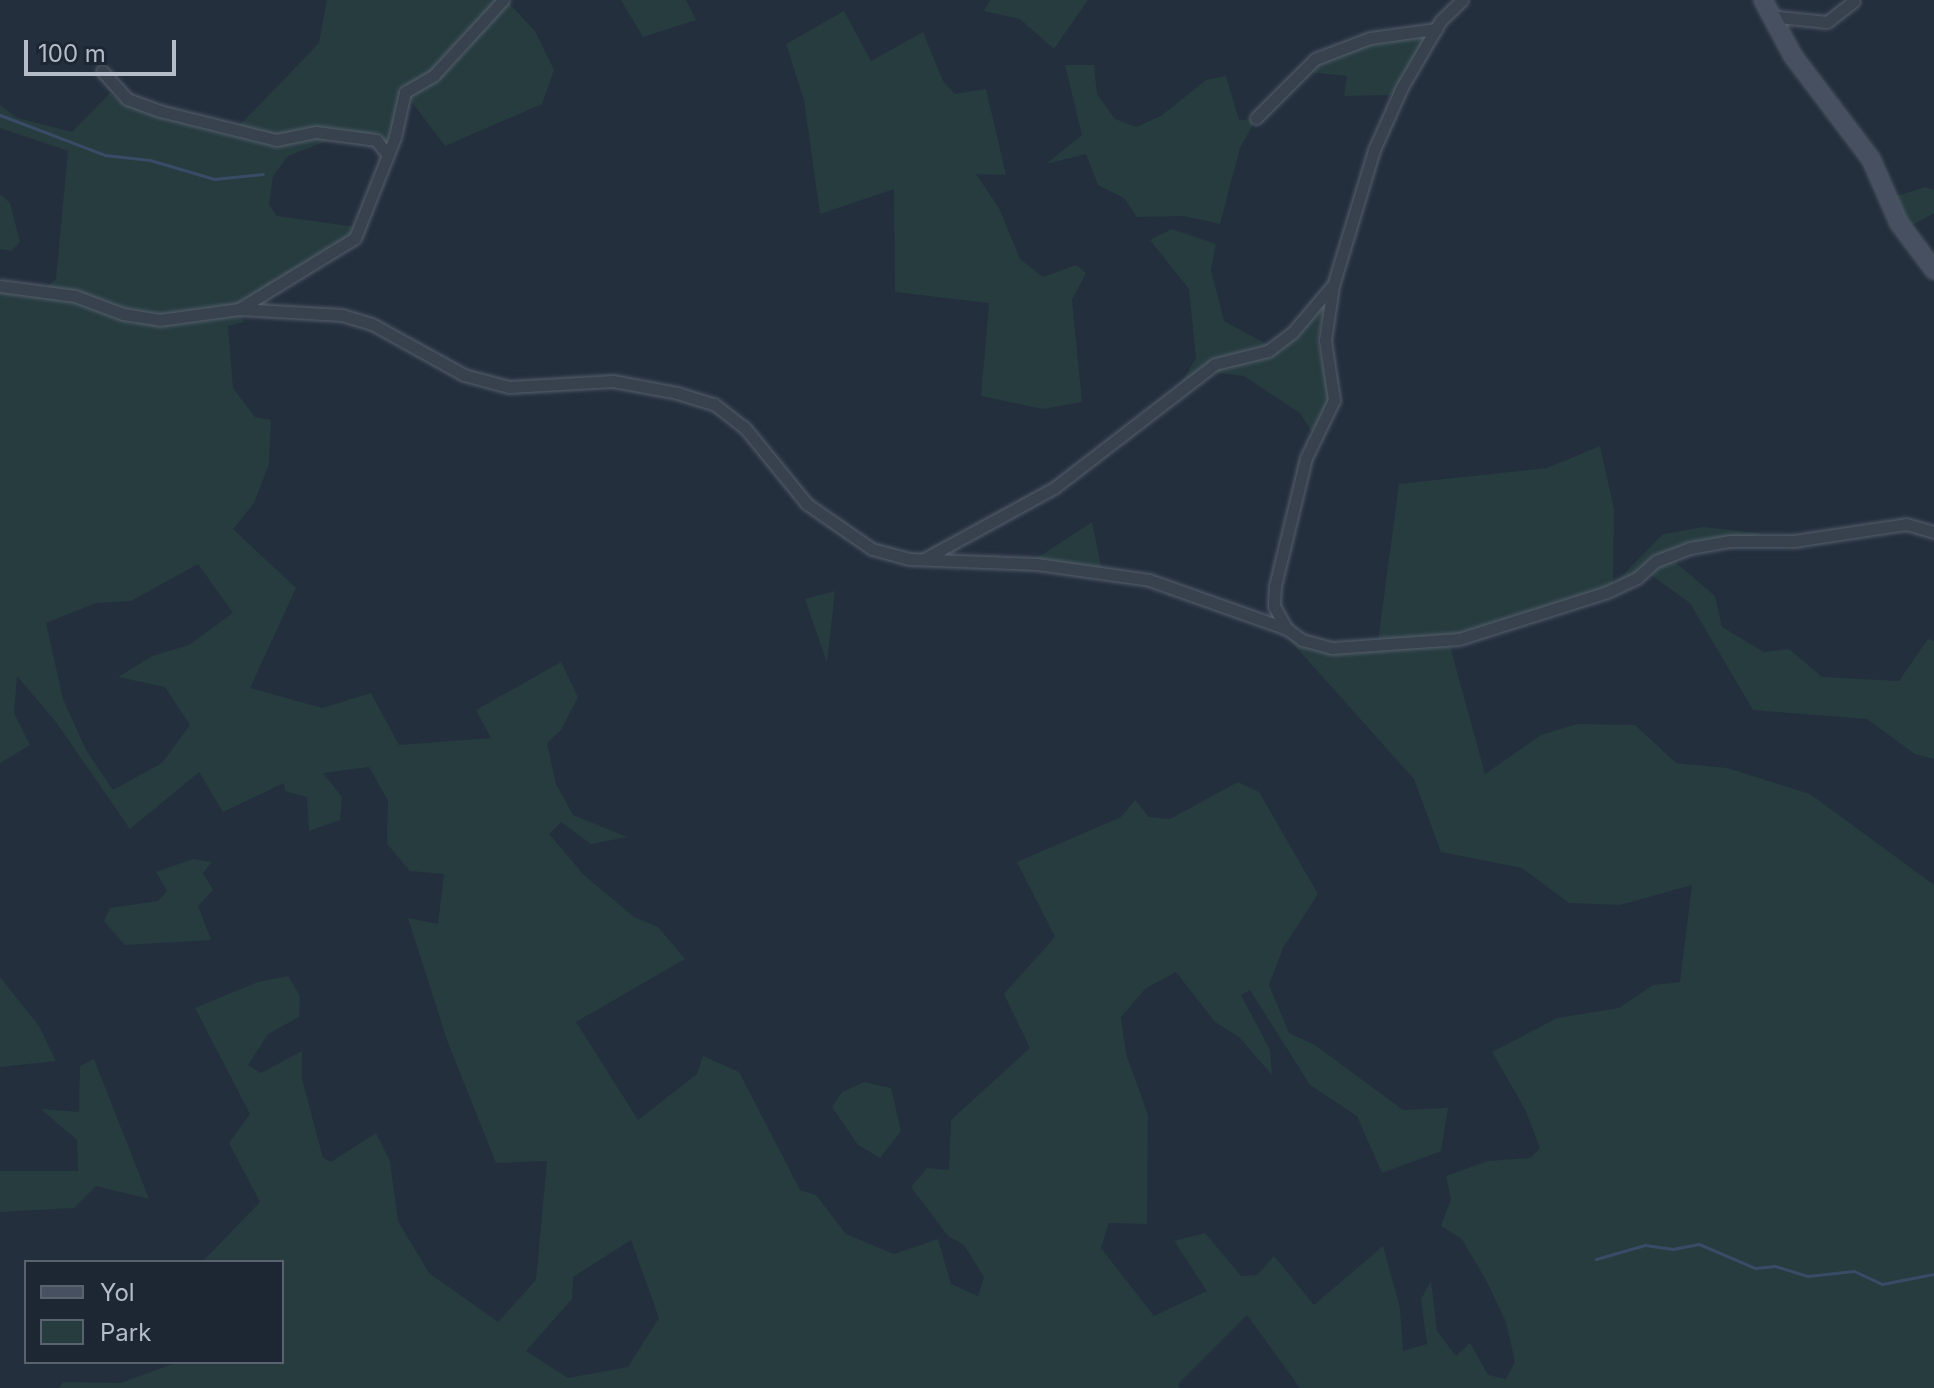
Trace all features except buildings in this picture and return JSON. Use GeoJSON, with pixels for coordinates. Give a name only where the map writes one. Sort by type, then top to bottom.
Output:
{"type":"FeatureCollection","features":[{"type":"Feature","properties":{"kind":"street"},"geometry":{"type":"LineString","coordinates":[[239,309],[355,238],[369,212],[405,92],[434,75],[503,0]]}},
{"type":"Feature","properties":{"kind":"street"},"geometry":{"type":"LineString","coordinates":[[1287,629],[1274,606],[1275,586],[1306,458],[1334,400],[1325,340],[1335,281],[1374,150],[1402,87],[1436,29],[1462,0]]}},
{"type":"Feature","properties":{"kind":"street"},"geometry":{"type":"LineString","coordinates":[[1766,8],[1827,22],[1854,1]]}},
{"type":"Feature","properties":{"kind":"street"},"geometry":{"type":"LineString","coordinates":[[1766,8],[1871,159],[1899,223],[1934,270]]}},
{"type":"Feature","properties":{"kind":"street"},"geometry":{"type":"LineString","coordinates":[[1256,118],[1315,59],[1370,38],[1436,29]]}},
{"type":"Feature","properties":{"kind":"street"},"geometry":{"type":"LineString","coordinates":[[102,71],[127,99],[160,111],[276,140],[316,132],[376,140],[386,153]]}},
{"type":"Feature","properties":{"kind":"street"},"geometry":{"type":"LineString","coordinates":[[925,559],[1054,488],[1215,364],[1268,351],[1292,333],[1335,281]]}},
{"type":"Feature","properties":{"kind":"street"},"geometry":{"type":"LineString","coordinates":[[0,286],[75,296],[123,314],[159,320],[239,309],[285,316],[342,315],[372,324],[464,375],[509,387],[613,381],[714,404],[745,428],[807,504],[837,530],[872,549],[925,559],[1037,564],[1149,580],[1287,629],[1302,640],[1332,648],[1459,639],[1607,592],[1637,578],[1656,561],[1690,548],[1730,541],[1794,541],[1906,524],[1934,532]]}},
{"type":"Feature","properties":{"kind":"green space"},"geometry":{"type":"Polygon","coordinates":[[[327,0],[506,0],[535,31],[554,70],[542,104],[445,146],[405,93],[385,148],[378,137],[275,135],[237,128],[319,43],[327,0]]]}},
{"type":"Feature","properties":{"kind":"green space"},"geometry":{"type":"Polygon","coordinates":[[[621,0],[686,0],[696,20],[643,37],[621,0]]]}},
{"type":"Feature","properties":{"kind":"green space"},"geometry":{"type":"Polygon","coordinates":[[[990,0],[1088,0],[1054,49],[1020,19],[984,11],[990,0]]]}},
{"type":"Feature","properties":{"kind":"green space"},"geometry":{"type":"Polygon","coordinates":[[[844,11],[871,61],[923,32],[943,81],[955,94],[986,89],[1006,175],[976,174],[999,208],[1020,259],[1043,277],[1076,265],[1086,273],[1072,300],[1082,402],[1043,409],[981,396],[989,303],[895,292],[894,189],[820,214],[804,100],[786,44],[844,11]]]}},
{"type":"Feature","properties":{"kind":"green space"},"geometry":{"type":"Polygon","coordinates":[[[1428,35],[1393,95],[1344,96],[1347,76],[1308,72],[1318,63],[1370,44],[1428,35]]]}},
{"type":"Feature","properties":{"kind":"green space"},"geometry":{"type":"Polygon","coordinates":[[[1065,65],[1094,65],[1097,94],[1115,119],[1136,127],[1161,116],[1206,80],[1226,76],[1239,120],[1253,119],[1254,123],[1240,148],[1220,224],[1184,216],[1137,217],[1124,198],[1098,185],[1086,154],[1046,164],[1082,135],[1065,65]]]}},
{"type":"Feature","properties":{"kind":"green space"},"geometry":{"type":"Polygon","coordinates":[[[110,93],[121,102],[234,136],[276,144],[316,134],[330,140],[288,156],[273,176],[269,205],[277,216],[356,227],[352,236],[237,307],[159,316],[46,288],[56,279],[68,151],[0,128],[0,105],[17,118],[72,132],[110,93]]]}},
{"type":"Feature","properties":{"kind":"green space"},"geometry":{"type":"Polygon","coordinates":[[[1925,187],[1934,190],[1934,213],[1909,227],[1894,197],[1925,187]]]}},
{"type":"Feature","properties":{"kind":"green space"},"geometry":{"type":"Polygon","coordinates":[[[0,194],[10,203],[20,242],[11,251],[0,249],[0,194]]]}},
{"type":"Feature","properties":{"kind":"green space"},"geometry":{"type":"Polygon","coordinates":[[[1172,229],[1216,244],[1211,270],[1224,321],[1268,345],[1213,361],[1181,383],[1196,358],[1189,289],[1150,240],[1172,229]]]}},
{"type":"Feature","properties":{"kind":"green space"},"geometry":{"type":"Polygon","coordinates":[[[0,291],[74,300],[119,318],[170,325],[241,315],[244,322],[228,326],[233,388],[255,417],[271,420],[269,464],[254,503],[233,529],[296,588],[250,688],[322,708],[371,693],[399,745],[491,738],[476,710],[561,662],[578,697],[561,730],[547,743],[556,784],[573,815],[627,837],[591,844],[561,822],[549,834],[584,875],[634,917],[658,927],[685,959],[576,1022],[638,1120],[697,1074],[703,1056],[739,1072],[800,1190],[816,1195],[846,1234],[894,1254],[938,1239],[951,1284],[978,1296],[984,1277],[964,1245],[948,1236],[911,1187],[927,1168],[949,1170],[951,1120],[1030,1048],[1004,994],[1055,937],[1017,862],[1121,817],[1135,800],[1149,817],[1170,819],[1238,782],[1259,792],[1318,894],[1283,948],[1269,985],[1289,1033],[1315,1045],[1403,1110],[1448,1108],[1441,1151],[1382,1173],[1357,1116],[1310,1085],[1250,990],[1241,995],[1270,1050],[1272,1075],[1239,1037],[1215,1022],[1176,972],[1146,988],[1121,1017],[1126,1054],[1148,1115],[1147,1224],[1109,1223],[1101,1248],[1154,1316],[1207,1291],[1174,1241],[1205,1233],[1241,1276],[1257,1275],[1274,1256],[1314,1305],[1383,1246],[1400,1308],[1403,1351],[1427,1344],[1421,1299],[1431,1281],[1437,1331],[1456,1356],[1470,1343],[1488,1375],[1506,1379],[1515,1362],[1506,1322],[1462,1239],[1441,1226],[1451,1199],[1446,1176],[1488,1161],[1530,1158],[1540,1148],[1525,1109],[1492,1052],[1557,1018],[1619,1008],[1653,985],[1680,982],[1692,885],[1620,905],[1569,903],[1522,868],[1441,852],[1414,779],[1287,637],[1333,652],[1450,646],[1485,774],[1541,735],[1577,724],[1635,725],[1676,763],[1727,768],[1810,794],[1934,885],[1934,1388],[1300,1388],[1247,1315],[1178,1384],[1180,1388],[59,1388],[63,1382],[121,1383],[173,1364],[284,1364],[284,1260],[204,1260],[260,1202],[229,1143],[250,1114],[195,1008],[258,982],[288,976],[300,996],[299,1017],[268,1034],[248,1065],[261,1073],[302,1051],[302,1079],[323,1158],[331,1162],[376,1133],[390,1161],[398,1221],[429,1273],[498,1322],[536,1280],[547,1161],[496,1163],[448,1043],[408,918],[438,924],[444,874],[410,871],[387,844],[388,801],[369,767],[323,773],[342,797],[340,820],[309,831],[307,797],[285,791],[284,783],[223,812],[199,772],[130,829],[56,722],[17,676],[14,713],[30,745],[0,763],[0,291]],[[198,564],[131,601],[96,603],[46,623],[63,699],[86,750],[113,790],[162,763],[190,725],[165,687],[118,677],[152,656],[189,645],[233,613],[198,564]],[[631,1240],[573,1277],[572,1299],[526,1351],[568,1378],[628,1367],[659,1318],[631,1240]]]}},
{"type":"Feature","properties":{"kind":"green space"},"geometry":{"type":"Polygon","coordinates":[[[1325,304],[1317,341],[1331,399],[1315,437],[1300,413],[1244,376],[1210,372],[1294,335],[1325,304]]]}},
{"type":"Feature","properties":{"kind":"green space"},"geometry":{"type":"Polygon","coordinates":[[[1600,446],[1614,509],[1613,585],[1457,634],[1378,641],[1399,484],[1547,468],[1600,446]]]}},
{"type":"Feature","properties":{"kind":"green space"},"geometry":{"type":"Polygon","coordinates":[[[1092,522],[1103,575],[1028,564],[1092,522]]]}},
{"type":"Feature","properties":{"kind":"green space"},"geometry":{"type":"Polygon","coordinates":[[[1704,527],[1765,534],[1686,543],[1613,585],[1663,534],[1704,527]]]}},
{"type":"Feature","properties":{"kind":"green space"},"geometry":{"type":"Polygon","coordinates":[[[1674,561],[1715,596],[1722,627],[1764,652],[1789,649],[1822,677],[1899,681],[1928,639],[1934,641],[1934,759],[1915,754],[1867,719],[1753,710],[1690,603],[1651,575],[1659,565],[1674,561]]]}},
{"type":"Feature","properties":{"kind":"green space"},"geometry":{"type":"Polygon","coordinates":[[[835,591],[827,663],[805,599],[835,591]]]}},
{"type":"Feature","properties":{"kind":"green space"},"geometry":{"type":"Polygon","coordinates":[[[193,859],[212,862],[203,873],[213,890],[198,906],[211,940],[125,945],[104,921],[110,908],[158,901],[167,891],[156,872],[193,859]]]}},
{"type":"Feature","properties":{"kind":"green space"},"geometry":{"type":"Polygon","coordinates":[[[0,977],[39,1026],[56,1061],[0,1067],[0,977]]]}},
{"type":"Feature","properties":{"kind":"green space"},"geometry":{"type":"Polygon","coordinates":[[[94,1059],[149,1199],[96,1186],[74,1208],[0,1212],[0,1171],[78,1171],[77,1140],[41,1109],[79,1112],[80,1066],[94,1059]]]}},
{"type":"Feature","properties":{"kind":"green space"},"geometry":{"type":"Polygon","coordinates":[[[864,1082],[891,1088],[901,1131],[880,1158],[858,1145],[832,1107],[842,1092],[864,1082]]]}},
{"type":"Feature","properties":{"kind":"waterway"},"geometry":{"type":"LineString","coordinates":[[0,115],[105,155],[150,160],[214,179],[263,174]]}},
{"type":"Feature","properties":{"kind":"waterway"},"geometry":{"type":"LineString","coordinates":[[1596,1259],[1645,1245],[1673,1249],[1699,1244],[1755,1268],[1775,1266],[1808,1276],[1854,1271],[1882,1284],[1934,1274]]}}]}
